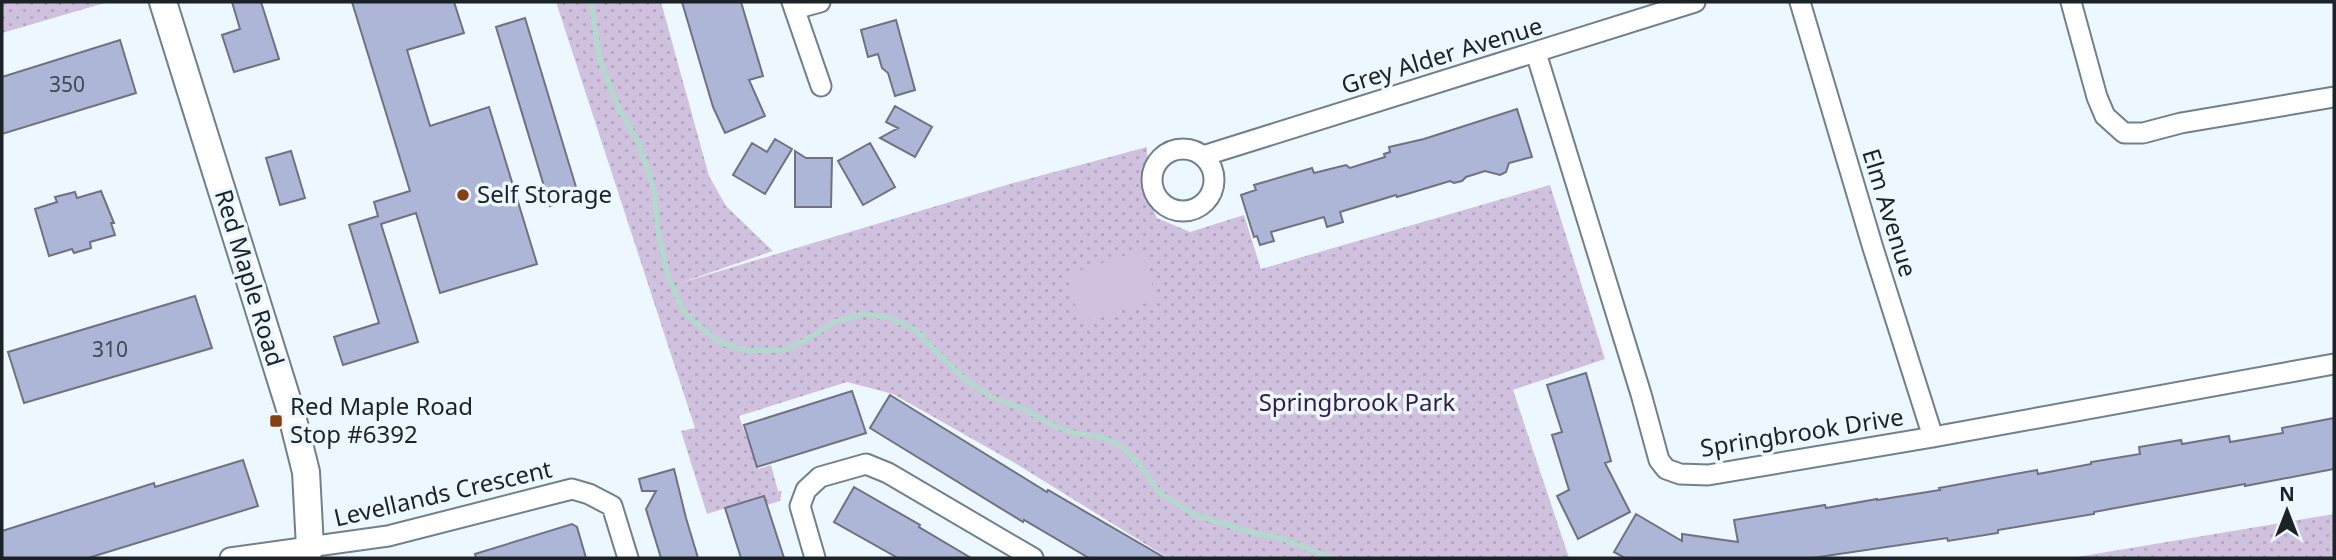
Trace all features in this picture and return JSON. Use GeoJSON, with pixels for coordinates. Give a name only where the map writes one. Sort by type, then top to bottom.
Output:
{"type":"FeatureCollection","features":[{"type":"Feature","properties":{"kind":"street","name":"Red Maple Road"},"geometry":{"type":"LineString","coordinates":[[163,2],[291,412],[306,472],[308,552]]}},
{"type":"Feature","properties":{"kind":"street"},"geometry":{"type":"LineString","coordinates":[[820,2],[794,5],[821,86]]}},
{"type":"Feature","properties":{"kind":"street","name":"Grey Alder Avenue"},"geometry":{"type":"LineString","coordinates":[[1203,156],[1695,2]]}},
{"type":"Feature","properties":{"kind":"street","name":"Elm Avenue"},"geometry":{"type":"LineString","coordinates":[[1800,2],[1873,248],[1933,437]]}},
{"type":"Feature","properties":{"kind":"street"},"geometry":{"type":"LineString","coordinates":[[2071,2],[2097,97],[2105,116],[2124,133],[2143,133],[2181,123],[2334,97]]}},
{"type":"Feature","properties":{"kind":"street","name":"Springbrook Drive"},"geometry":{"type":"LineString","coordinates":[[1536,53],[1641,394],[1658,460],[1666,469],[1680,474],[1707,475],[2334,364]]}},
{"type":"Feature","properties":{"kind":"street"},"geometry":{"type":"LineString","coordinates":[[815,558],[800,506],[806,490],[820,477],[866,464],[888,473],[1033,558]]}},
{"type":"Feature","properties":{"kind":"street","name":"Levellands Crescent"},"geometry":{"type":"LineString","coordinates":[[230,558],[308,552],[388,536],[572,489],[612,506],[628,558]]}},
{"type":"Feature","properties":{"kind":"green space"},"geometry":{"type":"Polygon","coordinates":[[[2,2],[108,2],[2,33],[2,2]]]}},
{"type":"Feature","properties":{"kind":"green space","name":"Springbrook Park"},"geometry":{"type":"Polygon","coordinates":[[[556,2],[661,2],[709,176],[726,206],[773,251],[680,283],[1013,183],[1147,147],[1147,194],[1157,218],[1190,232],[1244,215],[1261,269],[1550,185],[1605,359],[1513,390],[1569,558],[1168,558],[1013,462],[893,394],[847,382],[739,416],[758,469],[771,465],[778,491],[782,491],[780,501],[767,505],[764,496],[707,514],[681,431],[695,428],[556,2]]]}},
{"type":"Feature","properties":{"kind":"green space"},"geometry":{"type":"Polygon","coordinates":[[[1142,250],[1157,300],[1081,322],[1066,275],[1142,250]]]}},
{"type":"Feature","properties":{"kind":"green space"},"geometry":{"type":"Polygon","coordinates":[[[2334,514],[2334,558],[2071,558],[2334,514]]]}},
{"type":"Feature","properties":{"kind":"building"},"geometry":{"type":"Polygon","coordinates":[[[232,2],[261,2],[279,59],[234,72],[222,35],[240,29],[232,2]]]}},
{"type":"Feature","properties":{"kind":"building","name":"Self Storage"},"geometry":{"type":"Polygon","coordinates":[[[352,2],[454,2],[464,33],[407,50],[430,126],[489,107],[537,264],[440,293],[416,213],[381,224],[418,342],[343,365],[334,337],[379,323],[349,225],[378,216],[374,202],[410,191],[352,2]]]}},
{"type":"Feature","properties":{"kind":"building"},"geometry":{"type":"Polygon","coordinates":[[[682,2],[741,2],[763,76],[749,80],[765,116],[725,133],[713,107],[682,2]]]}},
{"type":"Feature","properties":{"kind":"building"},"geometry":{"type":"Polygon","coordinates":[[[525,18],[579,197],[550,206],[496,27],[525,18]]]}},
{"type":"Feature","properties":{"kind":"building"},"geometry":{"type":"Polygon","coordinates":[[[896,20],[915,90],[895,96],[888,73],[882,68],[878,54],[868,57],[861,30],[896,20]]]}},
{"type":"Feature","properties":{"kind":"building"},"geometry":{"type":"Polygon","coordinates":[[[120,40],[136,93],[2,134],[2,77],[120,40]]]}},
{"type":"Feature","properties":{"kind":"building"},"geometry":{"type":"Polygon","coordinates":[[[895,106],[932,127],[915,157],[880,138],[898,128],[886,122],[895,106]]]}},
{"type":"Feature","properties":{"kind":"building"},"geometry":{"type":"Polygon","coordinates":[[[1517,109],[1532,157],[1509,163],[1506,172],[1500,175],[1485,171],[1462,181],[1450,181],[1397,197],[1396,195],[1340,212],[1343,222],[1327,227],[1324,217],[1271,232],[1274,241],[1260,245],[1257,236],[1254,237],[1241,195],[1256,190],[1254,185],[1312,168],[1314,173],[1346,165],[1350,168],[1385,157],[1384,154],[1390,152],[1389,147],[1424,139],[1517,109]]]}},
{"type":"Feature","properties":{"kind":"building"},"geometry":{"type":"Polygon","coordinates":[[[775,139],[792,149],[765,194],[733,175],[752,143],[767,152],[775,139]]]}},
{"type":"Feature","properties":{"kind":"building"},"geometry":{"type":"Polygon","coordinates":[[[870,143],[895,187],[863,205],[838,161],[870,143]]]}},
{"type":"Feature","properties":{"kind":"building"},"geometry":{"type":"Polygon","coordinates":[[[291,151],[305,198],[280,205],[266,158],[291,151]]]}},
{"type":"Feature","properties":{"kind":"building"},"geometry":{"type":"Polygon","coordinates":[[[795,151],[806,158],[832,158],[831,207],[795,207],[795,151]]]}},
{"type":"Feature","properties":{"kind":"building"},"geometry":{"type":"Polygon","coordinates":[[[101,191],[114,223],[111,223],[115,235],[90,242],[91,248],[74,253],[72,249],[49,256],[35,209],[57,202],[55,197],[75,192],[77,198],[101,191]]]}},
{"type":"Feature","properties":{"kind":"building"},"geometry":{"type":"Polygon","coordinates":[[[195,296],[212,348],[24,403],[8,352],[195,296]]]}},
{"type":"Feature","properties":{"kind":"building"},"geometry":{"type":"Polygon","coordinates":[[[1586,373],[1611,461],[1605,463],[1630,512],[1578,539],[1557,496],[1569,490],[1552,435],[1562,432],[1547,385],[1586,373]]]}},
{"type":"Feature","properties":{"kind":"building"},"geometry":{"type":"Polygon","coordinates":[[[852,391],[866,433],[757,467],[744,425],[852,391]]]}},
{"type":"Feature","properties":{"kind":"building"},"geometry":{"type":"Polygon","coordinates":[[[890,395],[1047,492],[1048,490],[1165,558],[1089,558],[1024,520],[1023,522],[870,428],[890,395]]]}},
{"type":"Feature","properties":{"kind":"building"},"geometry":{"type":"Polygon","coordinates":[[[2334,418],[2334,469],[1998,530],[1998,533],[1812,558],[1625,558],[1614,552],[1636,514],[1682,541],[1682,534],[1738,542],[1734,520],[1940,490],[1939,488],[2037,470],[2038,474],[2140,454],[2139,447],[2181,440],[2182,444],[2229,436],[2230,442],[2283,433],[2282,428],[2334,418]]]}},
{"type":"Feature","properties":{"kind":"building"},"geometry":{"type":"Polygon","coordinates":[[[243,460],[258,506],[88,558],[2,558],[2,531],[154,483],[155,487],[243,460]]]}},
{"type":"Feature","properties":{"kind":"building"},"geometry":{"type":"Polygon","coordinates":[[[674,469],[698,558],[661,558],[646,509],[656,491],[642,491],[639,479],[674,469]]]}},
{"type":"Feature","properties":{"kind":"building"},"geometry":{"type":"Polygon","coordinates":[[[854,487],[971,558],[898,558],[834,522],[854,487]]]}},
{"type":"Feature","properties":{"kind":"building"},"geometry":{"type":"Polygon","coordinates":[[[764,496],[784,558],[741,558],[725,508],[764,496]]]}},
{"type":"Feature","properties":{"kind":"building"},"geometry":{"type":"Polygon","coordinates":[[[572,524],[577,527],[586,558],[476,558],[475,554],[572,524]]]}},
{"type":"Feature","properties":{"kind":"waterway"},"geometry":{"type":"LineString","coordinates":[[591,2],[600,61],[619,109],[639,144],[654,190],[658,231],[668,277],[685,314],[719,342],[747,351],[784,350],[834,322],[863,314],[890,318],[914,329],[962,377],[993,398],[1024,409],[1052,425],[1077,434],[1102,437],[1119,445],[1139,464],[1160,493],[1193,514],[1253,533],[1280,538],[1333,558]]}},
{"type":"Feature","properties":{"kind":"place","name":"Self Storage"},"geometry":{"type":"Point","coordinates":[463,195]}},
{"type":"Feature","properties":{"kind":"place","name":"Red Maple Road Stop #6392"},"geometry":{"type":"Point","coordinates":[276,421]}}]}
